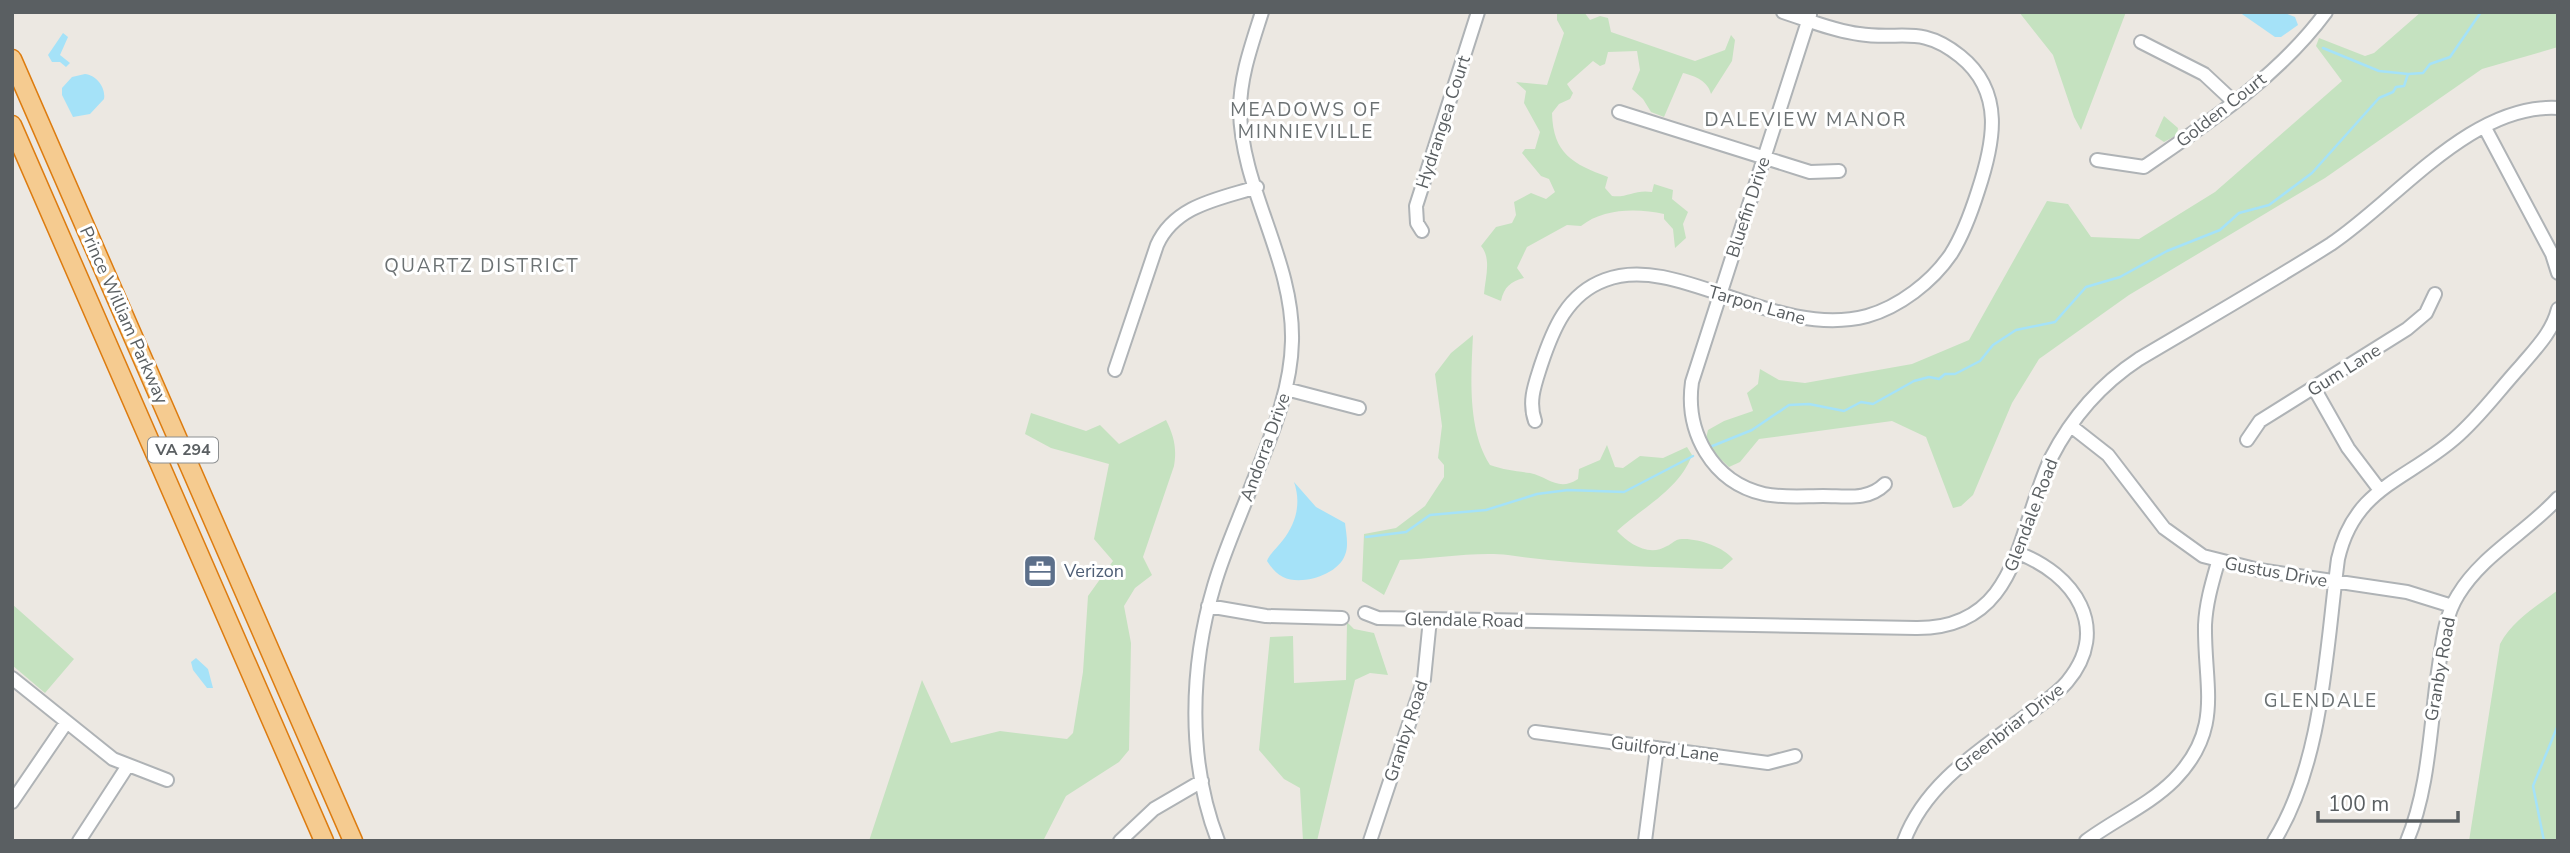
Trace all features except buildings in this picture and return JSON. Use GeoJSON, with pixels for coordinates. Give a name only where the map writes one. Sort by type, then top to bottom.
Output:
{"type":"FeatureCollection","features":[{"type":"Feature","properties":{"kind":"highway","name":"Prince William Parkway"},"geometry":{"type":"LineString","coordinates":[[12,59],[353,841]]}},
{"type":"Feature","properties":{"kind":"highway","name":"Prince William Parkway"},"geometry":{"type":"LineString","coordinates":[[12,125],[324,841]]}},
{"type":"Feature","properties":{"kind":"street","name":"Andorra Drive"},"geometry":{"type":"LineString","coordinates":[[1218,841],[1202,781],[1197,744],[1196,684],[1209,606],[1286,390],[1292,342],[1290,307],[1275,244],[1245,147],[1240,96],[1262,12]]}},
{"type":"Feature","properties":{"kind":"street","name":"Hydrangea Court"},"geometry":{"type":"LineString","coordinates":[[1422,231],[1417,223],[1416,206],[1478,12]]}},
{"type":"Feature","properties":{"kind":"street","name":"Tarpon Lane"},"geometry":{"type":"LineString","coordinates":[[1535,421],[1532,394],[1550,337],[1562,315],[1583,293],[1607,279],[1634,275],[1665,278],[1785,316],[1815,321],[1853,319],[1885,309],[1927,280],[1951,254],[1972,208],[1985,169],[1993,130],[1990,101],[1978,75],[1959,55],[1921,36],[1862,35],[1810,16],[1783,12]]}},
{"type":"Feature","properties":{"kind":"street","name":"Golden Court"},"geometry":{"type":"LineString","coordinates":[[2097,160],[2144,167],[2234,102],[2306,39],[2326,12]]}},
{"type":"Feature","properties":{"kind":"street","name":"Bluefin Drive"},"geometry":{"type":"LineString","coordinates":[[1810,16],[1690,396],[1696,434],[1712,461],[1741,486],[1772,495],[1862,496],[1875,492],[1885,484]]}},
{"type":"Feature","properties":{"kind":"street"},"geometry":{"type":"LineString","coordinates":[[2141,43],[2204,74],[2234,102]]}},
{"type":"Feature","properties":{"kind":"street","name":"Glendale Road"},"geometry":{"type":"LineString","coordinates":[[1365,613],[1378,618],[1430,620],[1936,628],[1959,621],[1985,605],[2004,584],[2018,553],[2046,470],[2071,426],[2096,394],[2126,368],[2333,243],[2434,159],[2485,128],[2519,111],[2558,108]]}},
{"type":"Feature","properties":{"kind":"street"},"geometry":{"type":"LineString","coordinates":[[1619,112],[1810,172],[1839,171]]}},
{"type":"Feature","properties":{"kind":"street"},"geometry":{"type":"LineString","coordinates":[[2485,128],[2552,254],[2558,273]]}},
{"type":"Feature","properties":{"kind":"street"},"geometry":{"type":"LineString","coordinates":[[1115,370],[1157,245],[1167,226],[1186,210],[1257,187]]}},
{"type":"Feature","properties":{"kind":"street","name":"Gum Lane"},"geometry":{"type":"LineString","coordinates":[[2247,440],[2260,421],[2407,329],[2426,313],[2435,294]]}},
{"type":"Feature","properties":{"kind":"street"},"geometry":{"type":"LineString","coordinates":[[2274,841],[2292,807],[2309,752],[2335,582],[2347,529],[2362,505],[2379,489],[2435,455],[2470,424],[2544,338],[2558,309]]}},
{"type":"Feature","properties":{"kind":"street"},"geometry":{"type":"LineString","coordinates":[[2314,388],[2348,448],[2379,489]]}},
{"type":"Feature","properties":{"kind":"street"},"geometry":{"type":"LineString","coordinates":[[1286,390],[1359,408]]}},
{"type":"Feature","properties":{"kind":"street","name":"Gustus Drive"},"geometry":{"type":"LineString","coordinates":[[2071,426],[2109,455],[2177,539],[2218,562],[2407,592],[2452,606]]}},
{"type":"Feature","properties":{"kind":"street","name":"Granby Road"},"geometry":{"type":"LineString","coordinates":[[2407,841],[2420,799],[2442,642],[2452,606],[2477,570],[2523,533],[2558,498]]}},
{"type":"Feature","properties":{"kind":"street","name":"Greenbriar Drive"},"geometry":{"type":"LineString","coordinates":[[1904,841],[1920,809],[1940,784],[2059,690],[2080,660],[2085,623],[2075,593],[2054,571],[2018,553]]}},
{"type":"Feature","properties":{"kind":"street"},"geometry":{"type":"LineString","coordinates":[[2086,841],[2161,792],[2191,760],[2203,738],[2210,701],[2206,617],[2218,562]]}},
{"type":"Feature","properties":{"kind":"street"},"geometry":{"type":"LineString","coordinates":[[1209,606],[1258,615],[1342,618]]}},
{"type":"Feature","properties":{"kind":"street","name":"Granby Road"},"geometry":{"type":"LineString","coordinates":[[1370,841],[1424,679],[1430,620]]}},
{"type":"Feature","properties":{"kind":"street"},"geometry":{"type":"LineString","coordinates":[[12,678],[66,723],[127,767],[167,780]]}},
{"type":"Feature","properties":{"kind":"street"},"geometry":{"type":"LineString","coordinates":[[12,802],[66,723]]}},
{"type":"Feature","properties":{"kind":"street","name":"Guilford Lane"},"geometry":{"type":"LineString","coordinates":[[1535,732],[1768,763],[1795,757]]}},
{"type":"Feature","properties":{"kind":"street"},"geometry":{"type":"LineString","coordinates":[[1645,841],[1657,748]]}},
{"type":"Feature","properties":{"kind":"street"},"geometry":{"type":"LineString","coordinates":[[79,841],[127,767]]}},
{"type":"Feature","properties":{"kind":"street"},"geometry":{"type":"LineString","coordinates":[[1120,841],[1154,809],[1202,781]]}},
{"type":"Feature","properties":{"kind":"green space"},"geometry":{"type":"Polygon","coordinates":[[[1557,12],[1584,12],[1590,20],[1600,16],[1608,18],[1611,32],[1695,61],[1725,50],[1731,35],[1735,40],[1732,61],[1711,94],[1704,82],[1683,73],[1664,117],[1651,112],[1643,99],[1632,89],[1640,70],[1637,51],[1608,52],[1605,64],[1600,66],[1593,61],[1567,84],[1573,93],[1570,99],[1559,104],[1552,113],[1553,127],[1561,148],[1575,162],[1608,177],[1605,188],[1612,196],[1652,192],[1654,184],[1673,190],[1672,199],[1688,212],[1683,224],[1686,238],[1675,248],[1673,229],[1664,219],[1664,214],[1643,211],[1610,213],[1581,226],[1567,225],[1527,247],[1517,268],[1524,278],[1509,285],[1501,301],[1484,294],[1487,263],[1481,246],[1496,227],[1512,223],[1516,215],[1514,202],[1531,193],[1546,199],[1555,192],[1549,179],[1541,176],[1522,153],[1525,149],[1535,149],[1540,132],[1524,103],[1526,91],[1516,82],[1547,85],[1564,33],[1557,20],[1557,12]]]}},
{"type":"Feature","properties":{"kind":"green space"},"geometry":{"type":"Polygon","coordinates":[[[2019,12],[2126,12],[2081,130],[2053,55],[2019,12]]]}},
{"type":"Feature","properties":{"kind":"green space"},"geometry":{"type":"Polygon","coordinates":[[[2421,12],[2558,12],[2558,47],[2482,69],[2325,178],[2129,295],[2039,359],[2012,403],[1973,495],[1961,506],[1953,508],[1926,437],[1892,421],[1759,439],[1740,462],[1729,467],[1714,453],[1706,438],[1708,430],[1753,411],[1747,393],[1758,384],[1760,369],[1779,380],[1805,383],[1912,364],[1969,340],[2047,201],[2068,204],[2091,237],[2139,239],[2215,192],[2342,81],[2316,46],[2319,38],[2365,56],[2374,53],[2421,12]]]}},
{"type":"Feature","properties":{"kind":"green space"},"geometry":{"type":"Polygon","coordinates":[[[2164,116],[2178,128],[2177,135],[2164,142],[2155,136],[2164,116]]]}},
{"type":"Feature","properties":{"kind":"green space"},"geometry":{"type":"Polygon","coordinates":[[[1473,335],[1471,385],[1474,419],[1477,435],[1490,465],[1565,484],[1578,479],[1579,469],[1600,460],[1607,445],[1615,467],[1623,468],[1640,456],[1663,458],[1687,447],[1692,455],[1678,478],[1617,531],[1633,544],[1646,550],[1660,549],[1677,540],[1688,539],[1717,547],[1733,559],[1722,569],[1614,565],[1496,554],[1469,555],[1400,560],[1384,595],[1362,581],[1364,534],[1396,528],[1425,506],[1444,477],[1444,465],[1438,458],[1442,426],[1435,374],[1451,353],[1473,335]]]}},
{"type":"Feature","properties":{"kind":"green space"},"geometry":{"type":"Polygon","coordinates":[[[1031,413],[1086,431],[1100,425],[1119,444],[1166,420],[1173,437],[1174,466],[1143,557],[1152,575],[1135,588],[1124,606],[1131,643],[1129,750],[1119,762],[1066,796],[1043,841],[869,841],[922,680],[951,743],[1000,731],[1067,739],[1073,733],[1083,672],[1088,596],[1113,561],[1094,539],[1109,464],[1051,448],[1025,434],[1031,413]]]}},
{"type":"Feature","properties":{"kind":"green space"},"geometry":{"type":"Polygon","coordinates":[[[2558,590],[2558,841],[2469,841],[2500,644],[2518,621],[2558,590]]]}},
{"type":"Feature","properties":{"kind":"green space"},"geometry":{"type":"Polygon","coordinates":[[[12,604],[74,659],[45,693],[12,665],[12,604]]]}},
{"type":"Feature","properties":{"kind":"green space"},"geometry":{"type":"Polygon","coordinates":[[[1347,622],[1354,629],[1374,633],[1388,675],[1370,673],[1355,680],[1317,841],[1303,841],[1300,788],[1284,779],[1259,750],[1270,637],[1293,636],[1294,683],[1346,680],[1347,622]]]}},
{"type":"Feature","properties":{"kind":"water"},"geometry":{"type":"Polygon","coordinates":[[[2239,12],[2282,12],[2295,17],[2298,25],[2281,37],[2275,37],[2239,12]]]}},
{"type":"Feature","properties":{"kind":"water"},"geometry":{"type":"Polygon","coordinates":[[[63,33],[68,37],[60,55],[70,63],[66,67],[60,62],[52,62],[48,55],[63,33]]]}},
{"type":"Feature","properties":{"kind":"water"},"geometry":{"type":"Polygon","coordinates":[[[85,74],[99,82],[104,99],[90,114],[73,117],[62,95],[62,88],[72,77],[85,74]]]}},
{"type":"Feature","properties":{"kind":"water"},"geometry":{"type":"Polygon","coordinates":[[[1294,482],[1316,507],[1345,523],[1347,547],[1341,562],[1327,573],[1309,579],[1283,577],[1267,561],[1288,533],[1294,519],[1297,497],[1294,482]]]}},
{"type":"Feature","properties":{"kind":"water"},"geometry":{"type":"Polygon","coordinates":[[[196,658],[208,669],[213,688],[207,688],[193,670],[191,662],[196,658]]]}},
{"type":"Feature","properties":{"kind":"waterway"},"geometry":{"type":"LineString","coordinates":[[1710,447],[1752,430],[1789,405],[1809,404],[1844,411],[1861,402],[1873,404],[1914,381],[1929,377],[1939,379],[1945,374],[1955,374],[1980,361],[1993,345],[2016,330],[2055,322],[2086,287],[2120,277],[2167,251],[2220,230],[2239,213],[2269,205],[2312,173],[2379,98],[2393,92],[2396,87],[2404,86],[2408,74],[2423,73],[2430,64],[2450,57],[2481,12]]}},
{"type":"Feature","properties":{"kind":"waterway"},"geometry":{"type":"LineString","coordinates":[[2323,48],[2379,71],[2408,74]]}},
{"type":"Feature","properties":{"kind":"waterway"},"geometry":{"type":"LineString","coordinates":[[1366,537],[1406,532],[1430,515],[1486,510],[1537,494],[1568,490],[1624,492],[1693,456]]}},
{"type":"Feature","properties":{"kind":"waterway"},"geometry":{"type":"LineString","coordinates":[[2544,841],[2533,786],[2558,725]]}},
{"type":"Feature","properties":{"kind":"place","name":"Verizon"},"geometry":{"type":"Point","coordinates":[1040,571]}},
{"type":"Feature","properties":{"kind":"district","name":"DALEVIEW MANOR"},"geometry":{"type":"Point","coordinates":[1806,120]}},
{"type":"Feature","properties":{"kind":"district","name":"MEADOWS OF MINNIEVILLE"},"geometry":{"type":"Point","coordinates":[1306,121]}},
{"type":"Feature","properties":{"kind":"district","name":"QUARTZ DISTRICT"},"geometry":{"type":"Point","coordinates":[482,266]}},
{"type":"Feature","properties":{"kind":"district","name":"GLENDALE"},"geometry":{"type":"Point","coordinates":[2321,701]}}]}
